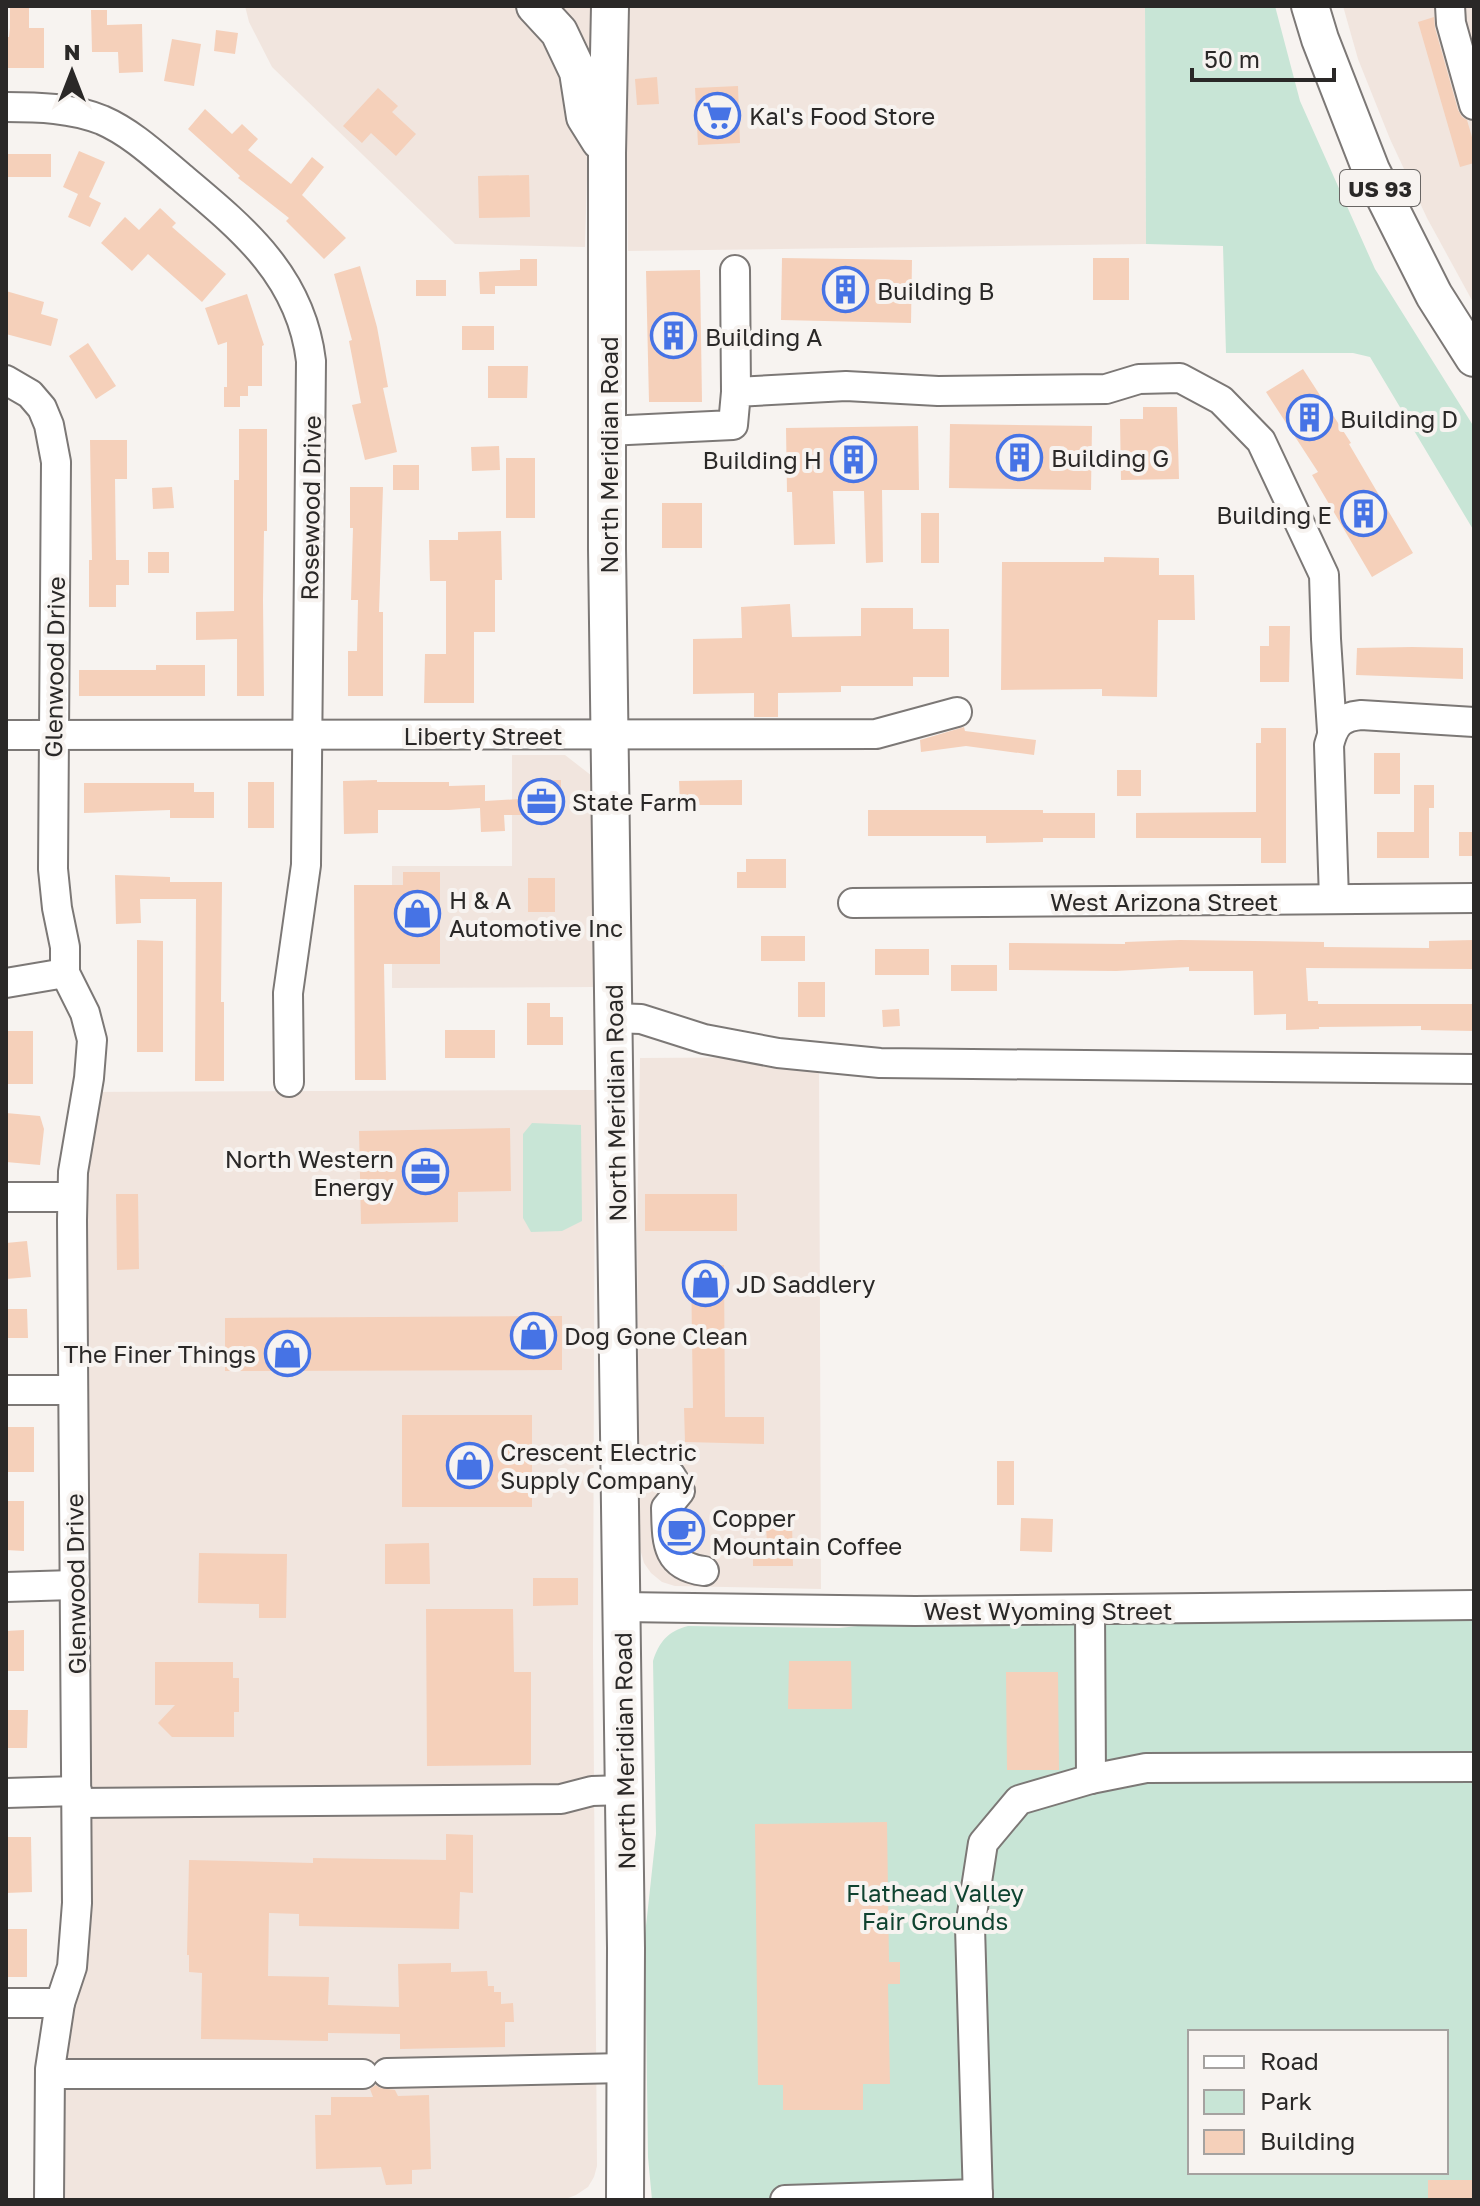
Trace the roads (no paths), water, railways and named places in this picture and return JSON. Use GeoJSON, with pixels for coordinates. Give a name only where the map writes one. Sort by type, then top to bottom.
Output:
{"type":"FeatureCollection","features":[{"type":"Feature","properties":{"kind":"main road"},"geometry":{"type":"LineString","coordinates":[[535,6],[559,32],[578,72],[585,117],[607,153]]}},
{"type":"Feature","properties":{"kind":"main road","name":"North Meridian Road"},"geometry":{"type":"LineString","coordinates":[[610,6],[607,153],[609,735],[624,1790],[625,2200]]}},
{"type":"Feature","properties":{"kind":"main road","name":"US 93"},"geometry":{"type":"LineString","coordinates":[[1310,6],[1371,170],[1434,295],[1474,358]]}},
{"type":"Feature","properties":{"kind":"street"},"geometry":{"type":"LineString","coordinates":[[1450,6],[1451,23],[1474,105]]}},
{"type":"Feature","properties":{"kind":"street","name":"Rosewood Drive"},"geometry":{"type":"LineString","coordinates":[[6,107],[87,114],[122,131],[153,153],[256,244],[281,276],[299,310],[307,336],[311,361],[306,865],[288,993],[289,1082]]}},
{"type":"Feature","properties":{"kind":"street"},"geometry":{"type":"LineString","coordinates":[[607,431],[733,425],[736,392],[735,270]]}},
{"type":"Feature","properties":{"kind":"street"},"geometry":{"type":"LineString","coordinates":[[736,392],[846,386],[938,391],[1106,389],[1139,379],[1180,378],[1221,400],[1261,441],[1324,575],[1332,731],[1329,745],[1334,899]]}},
{"type":"Feature","properties":{"kind":"street","name":"Glenwood Drive"},"geometry":{"type":"LineString","coordinates":[[6,380],[30,394],[42,408],[54,443],[57,502],[53,869],[65,947],[65,973],[85,1013],[92,1040],[72,1197],[77,1903],[72,1967],[60,2003],[50,2074],[49,2200]]}},
{"type":"Feature","properties":{"kind":"street","name":"Liberty Street"},"geometry":{"type":"LineString","coordinates":[[6,735],[876,734],[957,712]]}},
{"type":"Feature","properties":{"kind":"street"},"geometry":{"type":"LineString","coordinates":[[1332,731],[1341,721],[1361,715],[1474,722]]}},
{"type":"Feature","properties":{"kind":"street","name":"West Arizona Street"},"geometry":{"type":"LineString","coordinates":[[853,903],[1474,898]]}},
{"type":"Feature","properties":{"kind":"street"},"geometry":{"type":"LineString","coordinates":[[6,983],[65,973]]}},
{"type":"Feature","properties":{"kind":"street"},"geometry":{"type":"LineString","coordinates":[[613,1018],[641,1019],[704,1039],[778,1053],[880,1063],[1474,1069]]}},
{"type":"Feature","properties":{"kind":"street"},"geometry":{"type":"LineString","coordinates":[[6,1197],[72,1197]]}},
{"type":"Feature","properties":{"kind":"street"},"geometry":{"type":"LineString","coordinates":[[6,1390],[73,1390]]}},
{"type":"Feature","properties":{"kind":"street"},"geometry":{"type":"LineString","coordinates":[[619,1472],[671,1476],[680,1491],[666,1508],[667,1539],[673,1557],[688,1569],[704,1571]]}},
{"type":"Feature","properties":{"kind":"street"},"geometry":{"type":"LineString","coordinates":[[620,1511],[666,1508]]}},
{"type":"Feature","properties":{"kind":"street"},"geometry":{"type":"LineString","coordinates":[[6,1587],[74,1585]]}},
{"type":"Feature","properties":{"kind":"street","name":"West Wyoming Street"},"geometry":{"type":"LineString","coordinates":[[622,1607],[915,1611],[1474,1605]]}},
{"type":"Feature","properties":{"kind":"street"},"geometry":{"type":"LineString","coordinates":[[1090,1610],[1091,1779]]}},
{"type":"Feature","properties":{"kind":"street"},"geometry":{"type":"LineString","coordinates":[[785,2200],[978,2197],[970,1927],[983,1843],[1019,1800],[1091,1779],[1146,1768],[1474,1767]]}},
{"type":"Feature","properties":{"kind":"street"},"geometry":{"type":"LineString","coordinates":[[6,1793],[77,1797],[561,1799],[592,1791],[624,1790]]}},
{"type":"Feature","properties":{"kind":"street"},"geometry":{"type":"LineString","coordinates":[[6,2003],[60,2003]]}},
{"type":"Feature","properties":{"kind":"street"},"geometry":{"type":"LineString","coordinates":[[50,2074],[375,2074],[625,2068]]}},
{"type":"Feature","properties":{"kind":"place","name":"Kal's Food Store"},"geometry":{"type":"Point","coordinates":[718,115]}},
{"type":"Feature","properties":{"kind":"place","name":"Building B"},"geometry":{"type":"Point","coordinates":[846,290]}},
{"type":"Feature","properties":{"kind":"place","name":"Building A"},"geometry":{"type":"Point","coordinates":[674,336]}},
{"type":"Feature","properties":{"kind":"place","name":"Building D"},"geometry":{"type":"Point","coordinates":[1309,418]}},
{"type":"Feature","properties":{"kind":"place","name":"Building G"},"geometry":{"type":"Point","coordinates":[1020,457]}},
{"type":"Feature","properties":{"kind":"place","name":"Building H"},"geometry":{"type":"Point","coordinates":[853,459]}},
{"type":"Feature","properties":{"kind":"place","name":"Building E"},"geometry":{"type":"Point","coordinates":[1363,514]}},
{"type":"Feature","properties":{"kind":"place","name":"State Farm"},"geometry":{"type":"Point","coordinates":[541,801]}},
{"type":"Feature","properties":{"kind":"place","name":"H & A Automotive Inc"},"geometry":{"type":"Point","coordinates":[418,913]}},
{"type":"Feature","properties":{"kind":"place","name":"North Western Energy"},"geometry":{"type":"Point","coordinates":[425,1172]}},
{"type":"Feature","properties":{"kind":"place","name":"JD Saddlery"},"geometry":{"type":"Point","coordinates":[705,1283]}},
{"type":"Feature","properties":{"kind":"place","name":"Dog Gone Clean"},"geometry":{"type":"Point","coordinates":[533,1335]}},
{"type":"Feature","properties":{"kind":"place","name":"The Finer Things"},"geometry":{"type":"Point","coordinates":[287,1353]}},
{"type":"Feature","properties":{"kind":"place","name":"Crescent Electric Supply Company"},"geometry":{"type":"Point","coordinates":[469,1465]}},
{"type":"Feature","properties":{"kind":"place","name":"Copper Mountain Coffee"},"geometry":{"type":"Point","coordinates":[681,1531]}},
{"type":"Feature","properties":{"kind":"park label","name":"Flathead Valley Fair Grounds"},"geometry":{"type":"Point","coordinates":[935,1906]}}]}
